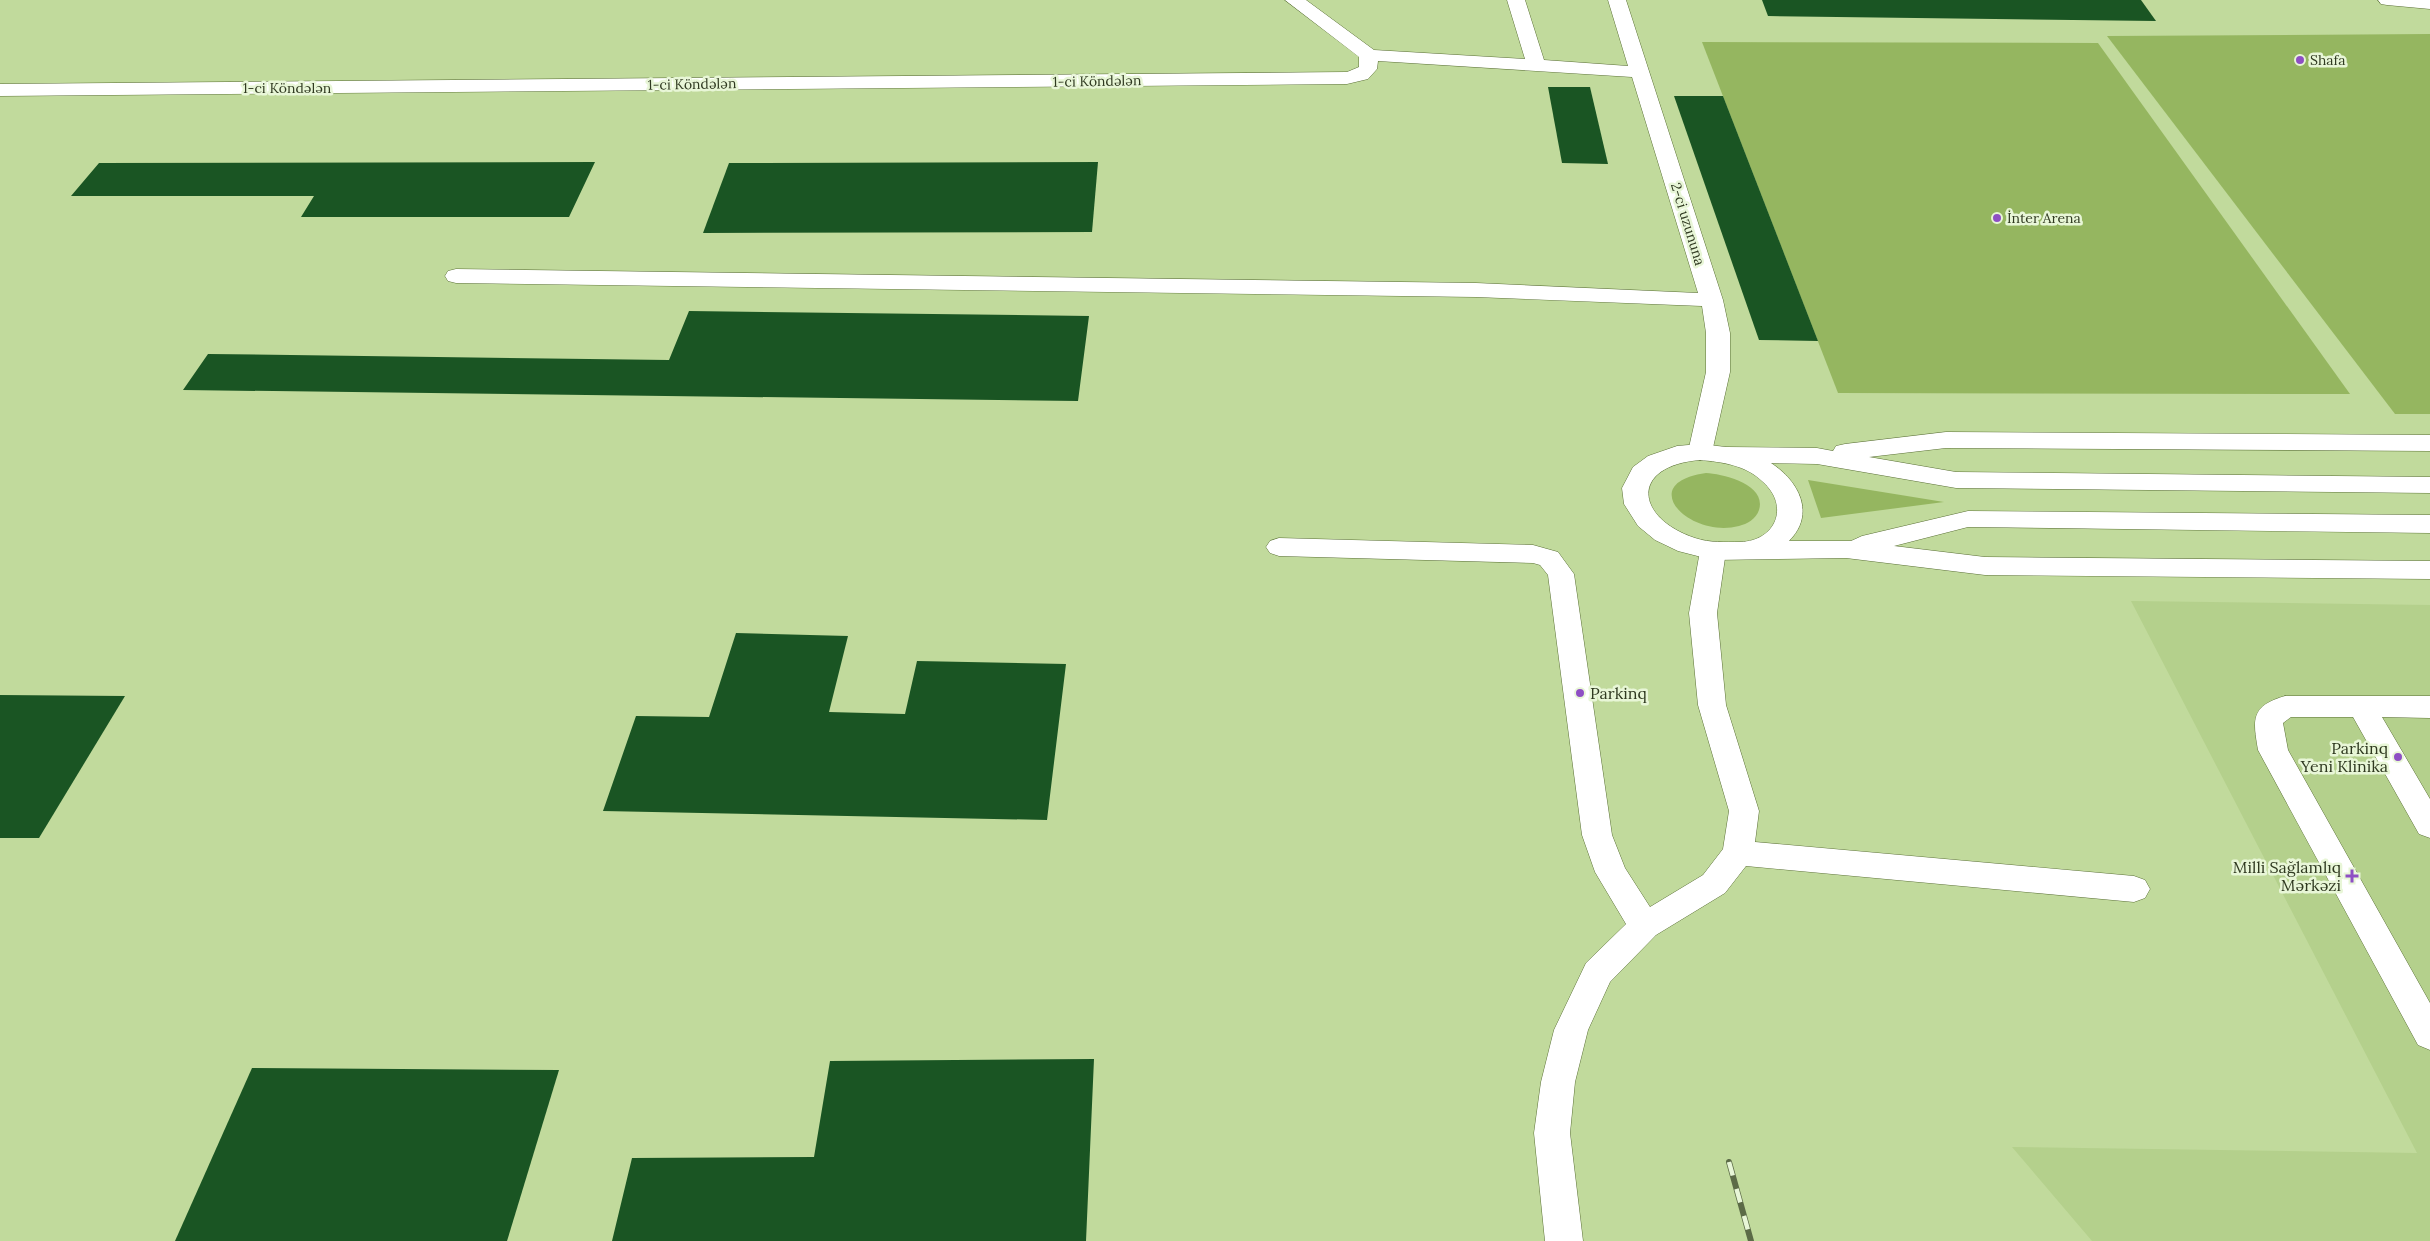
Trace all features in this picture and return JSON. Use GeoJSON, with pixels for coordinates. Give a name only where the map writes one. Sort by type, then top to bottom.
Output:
{"type":"FeatureCollection","features":[{"type":"Feature","properties":{"kind":"street"},"geometry":{"type":"LineString","coordinates":[[1294,0],[1369,55],[1640,72]]}},
{"type":"Feature","properties":{"kind":"street"},"geometry":{"type":"LineString","coordinates":[[1516,0],[1536,64]]}},
{"type":"Feature","properties":{"kind":"street","name":"2-ci uzununa"},"geometry":{"type":"LineString","coordinates":[[1617,0],[1712,300],[1718,333],[1718,372],[1700,452]]}},
{"type":"Feature","properties":{"kind":"street"},"geometry":{"type":"LineString","coordinates":[[2386,0],[2430,4]]}},
{"type":"Feature","properties":{"kind":"street","name":"1-ci Köndələn"},"geometry":{"type":"LineString","coordinates":[[0,90],[1347,78],[1361,75],[1368,69],[1369,55]]}},
{"type":"Feature","properties":{"kind":"street"},"geometry":{"type":"LineString","coordinates":[[456,276],[1476,290],[1712,300]]}},
{"type":"Feature","properties":{"kind":"street"},"geometry":{"type":"LineString","coordinates":[[2430,443],[1946,440],[1817,456],[1726,455],[1700,452],[1677,454],[1657,462],[1642,473],[1636,488],[1637,504],[1647,520],[1664,534],[1687,545],[1726,552],[1846,549],[1985,566],[2430,570]]}},
{"type":"Feature","properties":{"kind":"street"},"geometry":{"type":"LineString","coordinates":[[1726,455],[1755,464],[1770,475],[1784,490],[1792,506],[1791,522],[1780,536],[1762,546],[1726,552]]}},
{"type":"Feature","properties":{"kind":"street"},"geometry":{"type":"LineString","coordinates":[[1817,456],[1956,480],[2430,485]]}},
{"type":"Feature","properties":{"kind":"street"},"geometry":{"type":"LineString","coordinates":[[1846,549],[1968,519],[2430,524]]}},
{"type":"Feature","properties":{"kind":"street"},"geometry":{"type":"LineString","coordinates":[[1279,547],[1533,554],[1549,558],[1561,574],[1597,835],[1611,872],[1644,926]]}},
{"type":"Feature","properties":{"kind":"street"},"geometry":{"type":"LineString","coordinates":[[1564,1241],[1552,1133],[1558,1082],[1571,1030],[1598,973],[1644,926],[1714,884],[1738,853],[1744,811],[1712,705],[1703,612],[1726,552]]}},
{"type":"Feature","properties":{"kind":"street"},"geometry":{"type":"LineString","coordinates":[[2430,707],[2285,706],[2268,720],[2273,750],[2430,1035]]}},
{"type":"Feature","properties":{"kind":"street"},"geometry":{"type":"LineString","coordinates":[[2362,708],[2430,826]]}},
{"type":"Feature","properties":{"kind":"street"},"geometry":{"type":"LineString","coordinates":[[1738,853],[2134,889]]}},
{"type":"Feature","properties":{"kind":"shaded area"},"geometry":{"type":"Polygon","coordinates":[[[2430,34],[2430,414],[2395,414],[2107,36],[2430,34]]]}},
{"type":"Feature","properties":{"kind":"shaded area","name":"İnter Arena"},"geometry":{"type":"Polygon","coordinates":[[[1702,42],[2098,43],[2350,394],[1838,393],[1702,42]]]}},
{"type":"Feature","properties":{"kind":"shaded area"},"geometry":{"type":"Polygon","coordinates":[[[1706,473],[1732,478],[1750,487],[1760,501],[1756,516],[1751,521],[1742,525],[1721,528],[1703,525],[1688,518],[1677,508],[1672,498],[1674,487],[1685,479],[1706,473]]]}},
{"type":"Feature","properties":{"kind":"shaded area"},"geometry":{"type":"Polygon","coordinates":[[[1808,480],[1944,502],[1821,518],[1808,480]]]}},
{"type":"Feature","properties":{"kind":"shaded area","name":"Milli Sağlamlıq Mərkəzi"},"geometry":{"type":"Polygon","coordinates":[[[2131,601],[2430,605],[2430,1241],[2092,1241],[2012,1147],[2417,1153],[2131,601]]]}},
{"type":"Feature","properties":{"kind":"building"},"geometry":{"type":"Polygon","coordinates":[[[1762,0],[2141,0],[2156,21],[1768,16],[1762,0]]]}},
{"type":"Feature","properties":{"kind":"building"},"geometry":{"type":"Polygon","coordinates":[[[1548,87],[1590,87],[1608,164],[1562,163],[1548,87]]]}},
{"type":"Feature","properties":{"kind":"building"},"geometry":{"type":"Polygon","coordinates":[[[1674,96],[1723,96],[1818,341],[1759,340],[1674,96]]]}},
{"type":"Feature","properties":{"kind":"building"},"geometry":{"type":"Polygon","coordinates":[[[595,162],[569,217],[301,217],[314,196],[71,196],[99,163],[595,162]]]}},
{"type":"Feature","properties":{"kind":"building"},"geometry":{"type":"Polygon","coordinates":[[[1098,162],[1092,232],[703,233],[729,163],[1098,162]]]}},
{"type":"Feature","properties":{"kind":"building"},"geometry":{"type":"Polygon","coordinates":[[[689,311],[1089,316],[1078,401],[183,390],[208,354],[669,360],[689,311]]]}},
{"type":"Feature","properties":{"kind":"building"},"geometry":{"type":"Polygon","coordinates":[[[736,633],[848,636],[829,712],[905,714],[917,661],[1066,664],[1047,820],[603,811],[636,716],[709,717],[736,633]]]}},
{"type":"Feature","properties":{"kind":"building"},"geometry":{"type":"Polygon","coordinates":[[[0,695],[125,696],[39,838],[0,838],[0,695]]]}},
{"type":"Feature","properties":{"kind":"building"},"geometry":{"type":"Polygon","coordinates":[[[1094,1059],[1086,1241],[612,1241],[632,1158],[814,1157],[830,1061],[1094,1059]]]}},
{"type":"Feature","properties":{"kind":"building"},"geometry":{"type":"Polygon","coordinates":[[[252,1068],[559,1070],[507,1241],[175,1241],[252,1068]]]}},
{"type":"Feature","properties":{"kind":"railway"},"geometry":{"type":"LineString","coordinates":[[1729,1162],[1751,1241]]}},
{"type":"Feature","properties":{"kind":"place","name":"Shafa"},"geometry":{"type":"Point","coordinates":[2300,60]}},
{"type":"Feature","properties":{"kind":"place","name":"İnter Arena"},"geometry":{"type":"Point","coordinates":[1997,218]}},
{"type":"Feature","properties":{"kind":"place","name":"Parkinq"},"geometry":{"type":"Point","coordinates":[1580,693]}},
{"type":"Feature","properties":{"kind":"place","name":"Parkinq Yeni Klinika"},"geometry":{"type":"Point","coordinates":[2398,757]}},
{"type":"Feature","properties":{"kind":"place","name":"Milli Sağlamlıq Mərkəzi"},"geometry":{"type":"Point","coordinates":[2352,876]}}]}
